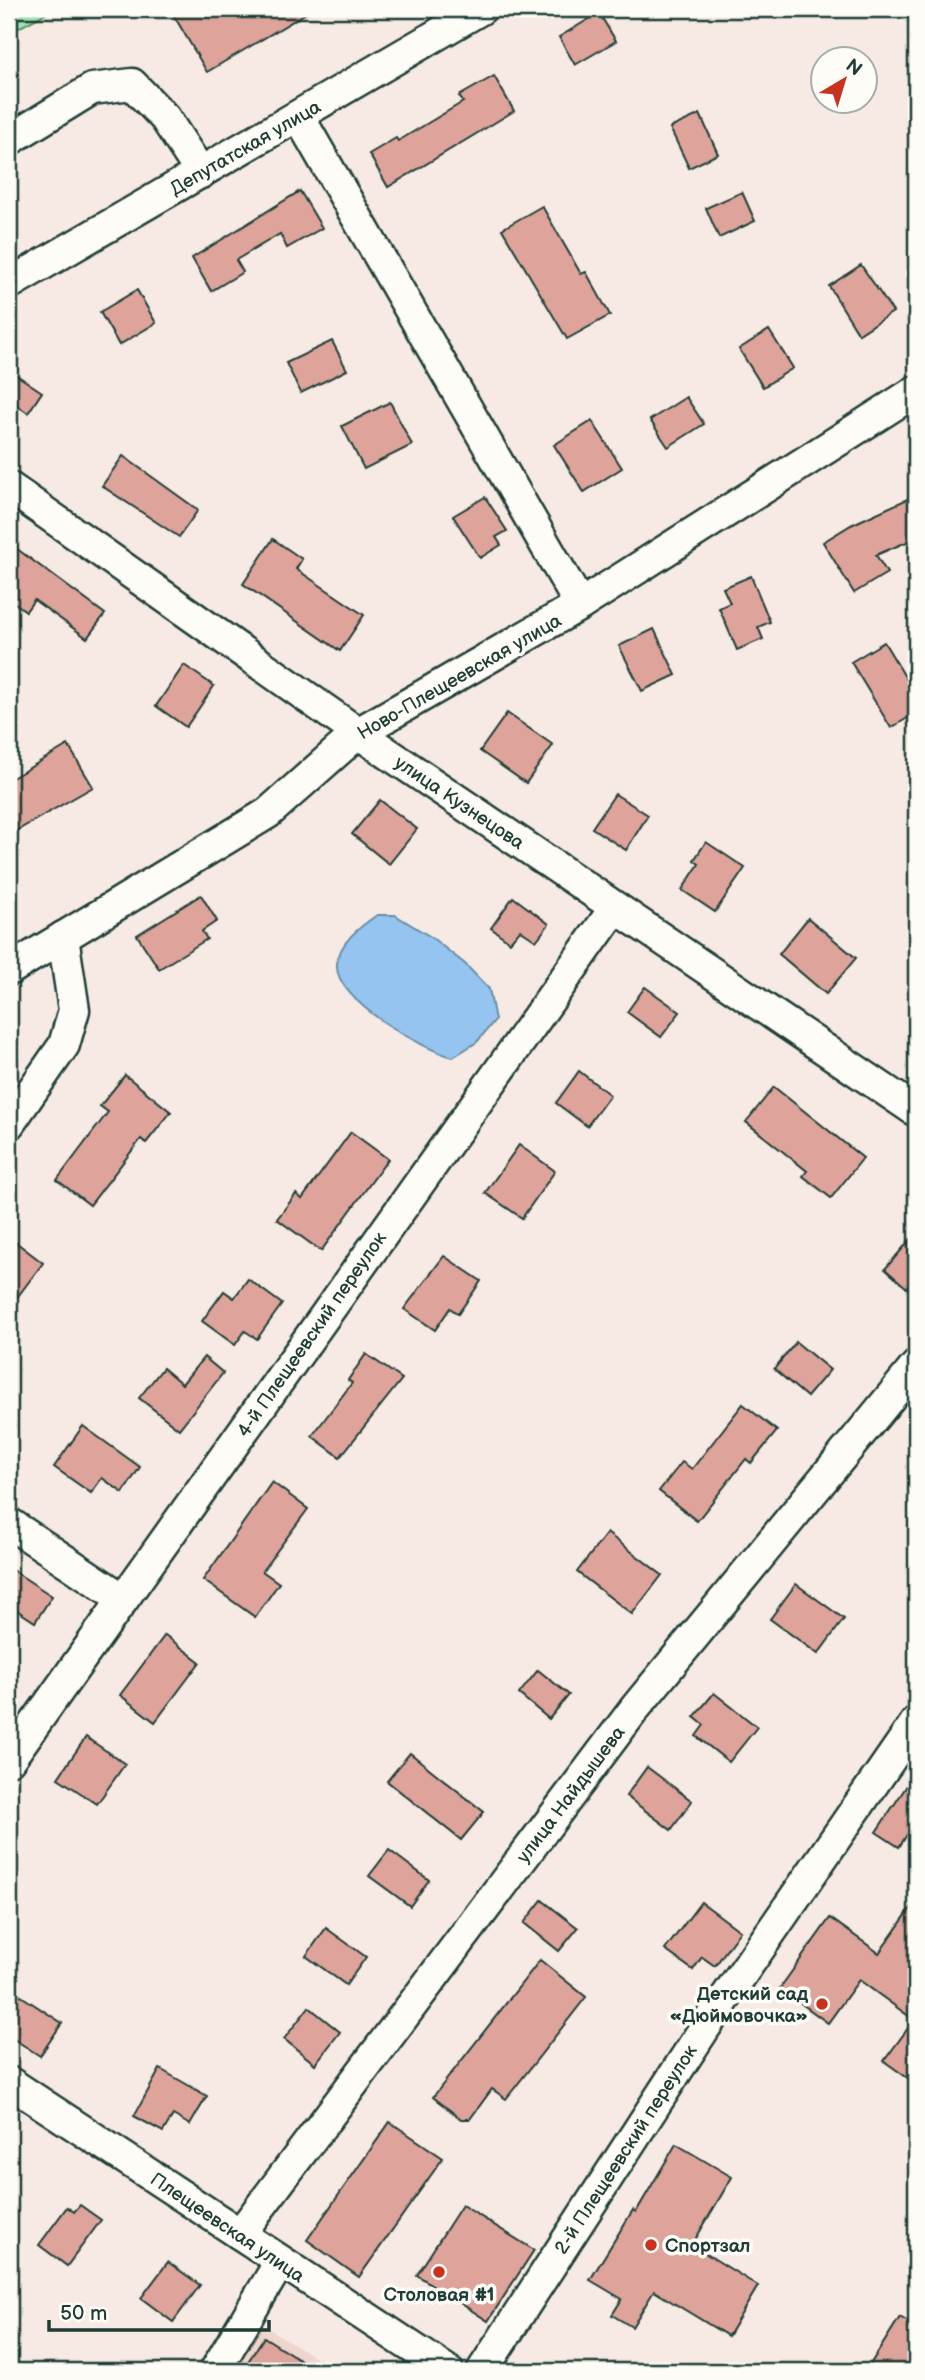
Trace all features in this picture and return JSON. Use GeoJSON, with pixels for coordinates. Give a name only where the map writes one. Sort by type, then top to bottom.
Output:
{"type":"FeatureCollection","features":[{"type":"Feature","properties":{"kind":"street","name":"Депутатская улица"},"geometry":{"type":"LineString","coordinates":[[9,284],[481,9]]}},
{"type":"Feature","properties":{"kind":"street"},"geometry":{"type":"LineString","coordinates":[[9,140],[92,89],[131,84],[165,118],[201,173]]}},
{"type":"Feature","properties":{"kind":"street"},"geometry":{"type":"LineString","coordinates":[[299,117],[580,605]]}},
{"type":"Feature","properties":{"kind":"street","name":"Ново-Плещеевская улица"},"geometry":{"type":"LineString","coordinates":[[9,970],[268,813],[358,733],[580,605],[916,391]]}},
{"type":"Feature","properties":{"kind":"street","name":"улица Кузнецова"},"geometry":{"type":"LineString","coordinates":[[9,487],[358,733],[916,1111]]}},
{"type":"Feature","properties":{"kind":"street","name":"4-й Плещеевский переулок"},"geometry":{"type":"LineString","coordinates":[[9,1760],[615,908]]}},
{"type":"Feature","properties":{"kind":"street"},"geometry":{"type":"LineString","coordinates":[[9,1124],[64,1045],[74,1010],[63,937]]}},
{"type":"Feature","properties":{"kind":"street","name":"улица Найдышева"},"geometry":{"type":"LineString","coordinates":[[240,2234],[636,1707],[916,1366]]}},
{"type":"Feature","properties":{"kind":"street"},"geometry":{"type":"LineString","coordinates":[[9,1523],[123,1599]]}},
{"type":"Feature","properties":{"kind":"street","name":"2-й Плещеевский переулок"},"geometry":{"type":"LineString","coordinates":[[482,2371],[706,2026],[916,1722]]}},
{"type":"Feature","properties":{"kind":"street","name":"Плещеевская улица"},"geometry":{"type":"LineString","coordinates":[[9,2082],[448,2371]]}},
{"type":"Feature","properties":{"kind":"street"},"geometry":{"type":"LineString","coordinates":[[215,2371],[281,2262]]}},
{"type":"Feature","properties":{"kind":"shaded area"},"geometry":{"type":"Polygon","coordinates":[[[260,2323],[338,2371],[232,2371],[260,2323]]]}},
{"type":"Feature","properties":{"kind":"green space"},"geometry":{"type":"Polygon","coordinates":[[[9,9],[54,9],[9,33],[9,9]]]}},
{"type":"Feature","properties":{"kind":"water"},"geometry":{"type":"Polygon","coordinates":[[[377,915],[395,915],[431,937],[465,964],[489,989],[495,1020],[477,1042],[453,1057],[439,1052],[382,1021],[349,992],[340,978],[337,964],[339,956],[352,935],[377,915]]]}},
{"type":"Feature","properties":{"kind":"building"},"geometry":{"type":"Polygon","coordinates":[[[170,9],[313,9],[207,72],[170,9]]]}},
{"type":"Feature","properties":{"kind":"building"},"geometry":{"type":"Polygon","coordinates":[[[599,13],[616,41],[575,65],[559,37],[599,13]]]}},
{"type":"Feature","properties":{"kind":"building"},"geometry":{"type":"Polygon","coordinates":[[[494,76],[514,111],[388,187],[369,154],[396,138],[398,141],[463,102],[459,96],[494,76]]]}},
{"type":"Feature","properties":{"kind":"building"},"geometry":{"type":"Polygon","coordinates":[[[700,114],[718,154],[689,168],[670,128],[700,114]]]}},
{"type":"Feature","properties":{"kind":"building"},"geometry":{"type":"Polygon","coordinates":[[[300,191],[322,228],[287,248],[280,234],[236,260],[243,272],[211,291],[192,258],[300,191]]]}},
{"type":"Feature","properties":{"kind":"building"},"geometry":{"type":"Polygon","coordinates":[[[742,192],[755,221],[719,238],[706,208],[742,192]]]}},
{"type":"Feature","properties":{"kind":"building"},"geometry":{"type":"Polygon","coordinates":[[[542,206],[581,274],[586,272],[610,315],[567,339],[502,229],[542,206]]]}},
{"type":"Feature","properties":{"kind":"building"},"geometry":{"type":"Polygon","coordinates":[[[861,265],[893,312],[859,334],[829,286],[861,265]]]}},
{"type":"Feature","properties":{"kind":"building"},"geometry":{"type":"Polygon","coordinates":[[[137,290],[156,323],[119,345],[100,312],[137,290]]]}},
{"type":"Feature","properties":{"kind":"building"},"geometry":{"type":"Polygon","coordinates":[[[769,330],[793,368],[763,387],[739,349],[769,330]]]}},
{"type":"Feature","properties":{"kind":"building"},"geometry":{"type":"Polygon","coordinates":[[[332,341],[347,370],[301,393],[286,363],[332,341]]]}},
{"type":"Feature","properties":{"kind":"building"},"geometry":{"type":"Polygon","coordinates":[[[9,370],[42,392],[28,413],[9,400],[9,370]]]}},
{"type":"Feature","properties":{"kind":"building"},"geometry":{"type":"Polygon","coordinates":[[[686,397],[704,424],[668,447],[650,420],[686,397]]]}},
{"type":"Feature","properties":{"kind":"building"},"geometry":{"type":"Polygon","coordinates":[[[390,402],[412,445],[364,469],[342,426],[390,402]]]}},
{"type":"Feature","properties":{"kind":"building"},"geometry":{"type":"Polygon","coordinates":[[[592,421],[622,468],[584,492],[554,445],[592,421]]]}},
{"type":"Feature","properties":{"kind":"building"},"geometry":{"type":"Polygon","coordinates":[[[123,456],[198,510],[179,537],[102,486],[123,456]]]}},
{"type":"Feature","properties":{"kind":"building"},"geometry":{"type":"Polygon","coordinates":[[[916,495],[916,538],[876,555],[887,573],[854,593],[823,542],[851,525],[916,495]]]}},
{"type":"Feature","properties":{"kind":"building"},"geometry":{"type":"Polygon","coordinates":[[[485,497],[507,531],[496,537],[501,545],[480,558],[453,516],[485,497]]]}},
{"type":"Feature","properties":{"kind":"building"},"geometry":{"type":"Polygon","coordinates":[[[273,539],[302,559],[296,569],[364,615],[340,651],[243,584],[273,539]]]}},
{"type":"Feature","properties":{"kind":"building"},"geometry":{"type":"Polygon","coordinates":[[[9,543],[105,614],[87,638],[34,600],[26,611],[9,599],[9,543]]]}},
{"type":"Feature","properties":{"kind":"building"},"geometry":{"type":"Polygon","coordinates":[[[751,576],[770,622],[758,627],[763,639],[737,650],[719,608],[730,603],[723,588],[751,576]]]}},
{"type":"Feature","properties":{"kind":"building"},"geometry":{"type":"Polygon","coordinates":[[[654,629],[676,675],[642,691],[619,646],[654,629]]]}},
{"type":"Feature","properties":{"kind":"building"},"geometry":{"type":"Polygon","coordinates":[[[884,642],[916,695],[916,713],[891,728],[851,662],[884,642]]]}},
{"type":"Feature","properties":{"kind":"building"},"geometry":{"type":"Polygon","coordinates":[[[184,665],[214,686],[186,727],[156,706],[184,665]]]}},
{"type":"Feature","properties":{"kind":"building"},"geometry":{"type":"Polygon","coordinates":[[[507,713],[553,745],[526,783],[480,751],[507,713]]]}},
{"type":"Feature","properties":{"kind":"building"},"geometry":{"type":"Polygon","coordinates":[[[68,745],[93,787],[9,835],[9,780],[68,745]]]}},
{"type":"Feature","properties":{"kind":"building"},"geometry":{"type":"Polygon","coordinates":[[[615,794],[648,815],[626,850],[592,828],[615,794]]]}},
{"type":"Feature","properties":{"kind":"building"},"geometry":{"type":"Polygon","coordinates":[[[380,800],[417,829],[389,864],[352,834],[380,800]]]}},
{"type":"Feature","properties":{"kind":"building"},"geometry":{"type":"Polygon","coordinates":[[[706,842],[745,868],[715,912],[682,890],[699,864],[694,860],[706,842]]]}},
{"type":"Feature","properties":{"kind":"building"},"geometry":{"type":"Polygon","coordinates":[[[201,895],[217,921],[202,931],[207,939],[159,969],[137,935],[201,895]]]}},
{"type":"Feature","properties":{"kind":"building"},"geometry":{"type":"Polygon","coordinates":[[[513,897],[549,924],[536,941],[520,930],[510,942],[491,928],[513,897]]]}},
{"type":"Feature","properties":{"kind":"building"},"geometry":{"type":"Polygon","coordinates":[[[808,918],[856,958],[826,994],[779,954],[808,918]]]}},
{"type":"Feature","properties":{"kind":"building"},"geometry":{"type":"Polygon","coordinates":[[[645,987],[680,1012],[661,1037],[627,1012],[645,987]]]}},
{"type":"Feature","properties":{"kind":"building"},"geometry":{"type":"Polygon","coordinates":[[[579,1071],[610,1095],[587,1126],[556,1103],[579,1071]]]}},
{"type":"Feature","properties":{"kind":"building"},"geometry":{"type":"Polygon","coordinates":[[[125,1075],[171,1112],[146,1143],[141,1139],[90,1205],[57,1180],[108,1112],[100,1106],[125,1075]]]}},
{"type":"Feature","properties":{"kind":"building"},"geometry":{"type":"Polygon","coordinates":[[[774,1087],[863,1158],[831,1198],[803,1176],[807,1171],[746,1122],[774,1087]]]}},
{"type":"Feature","properties":{"kind":"building"},"geometry":{"type":"Polygon","coordinates":[[[351,1132],[388,1159],[321,1251],[277,1219],[296,1194],[302,1199],[351,1132]]]}},
{"type":"Feature","properties":{"kind":"building"},"geometry":{"type":"Polygon","coordinates":[[[519,1145],[555,1171],[522,1218],[485,1193],[519,1145]]]}},
{"type":"Feature","properties":{"kind":"building"},"geometry":{"type":"Polygon","coordinates":[[[916,1233],[916,1296],[885,1269],[916,1233]]]}},
{"type":"Feature","properties":{"kind":"building"},"geometry":{"type":"Polygon","coordinates":[[[9,1237],[43,1263],[9,1308],[9,1237]]]}},
{"type":"Feature","properties":{"kind":"building"},"geometry":{"type":"Polygon","coordinates":[[[444,1256],[481,1281],[458,1314],[450,1308],[435,1330],[404,1309],[444,1256]]]}},
{"type":"Feature","properties":{"kind":"building"},"geometry":{"type":"Polygon","coordinates":[[[248,1279],[282,1304],[257,1339],[245,1331],[235,1345],[202,1321],[224,1291],[234,1298],[248,1279]]]}},
{"type":"Feature","properties":{"kind":"building"},"geometry":{"type":"Polygon","coordinates":[[[796,1342],[830,1370],[807,1397],[774,1369],[796,1342]]]}},
{"type":"Feature","properties":{"kind":"building"},"geometry":{"type":"Polygon","coordinates":[[[366,1354],[402,1379],[340,1457],[312,1436],[352,1383],[348,1380],[366,1354]]]}},
{"type":"Feature","properties":{"kind":"building"},"geometry":{"type":"Polygon","coordinates":[[[204,1357],[223,1373],[179,1429],[139,1398],[163,1368],[182,1384],[204,1357]]]}},
{"type":"Feature","properties":{"kind":"building"},"geometry":{"type":"Polygon","coordinates":[[[743,1404],[777,1431],[751,1463],[746,1459],[697,1521],[659,1491],[682,1462],[692,1469],[743,1404]]]}},
{"type":"Feature","properties":{"kind":"building"},"geometry":{"type":"Polygon","coordinates":[[[83,1426],[140,1467],[123,1493],[102,1478],[91,1493],[54,1467],[83,1426]]]}},
{"type":"Feature","properties":{"kind":"building"},"geometry":{"type":"Polygon","coordinates":[[[272,1482],[308,1509],[262,1571],[279,1583],[255,1617],[203,1580],[272,1482]]]}},
{"type":"Feature","properties":{"kind":"building"},"geometry":{"type":"Polygon","coordinates":[[[607,1533],[662,1575],[632,1614],[577,1572],[607,1533]]]}},
{"type":"Feature","properties":{"kind":"building"},"geometry":{"type":"Polygon","coordinates":[[[9,1568],[52,1596],[35,1622],[9,1605],[9,1568]]]}},
{"type":"Feature","properties":{"kind":"building"},"geometry":{"type":"Polygon","coordinates":[[[796,1584],[844,1619],[818,1654],[770,1619],[796,1584]]]}},
{"type":"Feature","properties":{"kind":"building"},"geometry":{"type":"Polygon","coordinates":[[[165,1635],[200,1662],[155,1722],[120,1695],[165,1635]]]}},
{"type":"Feature","properties":{"kind":"building"},"geometry":{"type":"Polygon","coordinates":[[[538,1670],[569,1695],[549,1719],[519,1694],[538,1670]]]}},
{"type":"Feature","properties":{"kind":"building"},"geometry":{"type":"Polygon","coordinates":[[[714,1693],[757,1727],[729,1762],[696,1736],[704,1725],[694,1717],[714,1693]]]}},
{"type":"Feature","properties":{"kind":"building"},"geometry":{"type":"Polygon","coordinates":[[[86,1737],[125,1764],[97,1804],[58,1778],[86,1737]]]}},
{"type":"Feature","properties":{"kind":"building"},"geometry":{"type":"Polygon","coordinates":[[[410,1753],[484,1812],[461,1840],[387,1781],[410,1753]]]}},
{"type":"Feature","properties":{"kind":"building"},"geometry":{"type":"Polygon","coordinates":[[[647,1767],[692,1801],[671,1830],[626,1796],[647,1767]]]}},
{"type":"Feature","properties":{"kind":"building"},"geometry":{"type":"Polygon","coordinates":[[[916,1772],[916,1821],[899,1847],[876,1832],[916,1772]]]}},
{"type":"Feature","properties":{"kind":"building"},"geometry":{"type":"Polygon","coordinates":[[[389,1850],[429,1880],[410,1906],[369,1876],[389,1850]]]}},
{"type":"Feature","properties":{"kind":"building"},"geometry":{"type":"Polygon","coordinates":[[[542,1900],[578,1928],[559,1951],[524,1923],[542,1900]]]}},
{"type":"Feature","properties":{"kind":"building","name":"Детский сад «Дюймовочка»"},"geometry":{"type":"Polygon","coordinates":[[[916,1901],[916,2084],[884,2061],[914,2020],[859,1980],[828,2023],[780,1988],[830,1918],[879,1953],[916,1901]]]}},
{"type":"Feature","properties":{"kind":"building"},"geometry":{"type":"Polygon","coordinates":[[[701,1902],[740,1931],[715,1966],[702,1957],[693,1970],[665,1950],[701,1902]]]}},
{"type":"Feature","properties":{"kind":"building"},"geometry":{"type":"Polygon","coordinates":[[[326,1928],[366,1957],[346,1985],[306,1956],[326,1928]]]}},
{"type":"Feature","properties":{"kind":"building"},"geometry":{"type":"Polygon","coordinates":[[[540,1960],[586,1997],[506,2099],[492,2089],[470,2119],[461,2119],[433,2097],[540,1960]]]}},
{"type":"Feature","properties":{"kind":"building"},"geometry":{"type":"Polygon","coordinates":[[[9,1988],[62,2023],[40,2056],[9,2036],[9,1988]]]}},
{"type":"Feature","properties":{"kind":"building"},"geometry":{"type":"Polygon","coordinates":[[[309,2007],[340,2032],[315,2064],[284,2039],[309,2007]]]}},
{"type":"Feature","properties":{"kind":"building"},"geometry":{"type":"Polygon","coordinates":[[[160,2069],[207,2096],[190,2125],[173,2115],[163,2132],[134,2116],[160,2069]]]}},
{"type":"Feature","properties":{"kind":"building"},"geometry":{"type":"Polygon","coordinates":[[[390,2122],[443,2158],[359,2277],[307,2240],[390,2122]]]}},
{"type":"Feature","properties":{"kind":"building","name":"Спортзал"},"geometry":{"type":"Polygon","coordinates":[[[676,2144],[732,2177],[692,2245],[758,2286],[728,2336],[654,2291],[632,2327],[612,2315],[622,2299],[590,2280],[633,2210],[636,2212],[676,2144]]]}},
{"type":"Feature","properties":{"kind":"building"},"geometry":{"type":"Polygon","coordinates":[[[80,2205],[101,2220],[67,2266],[39,2245],[67,2207],[74,2212],[80,2205]]]}},
{"type":"Feature","properties":{"kind":"building"},"geometry":{"type":"Polygon","coordinates":[[[462,2205],[534,2250],[488,2321],[417,2275],[462,2205]]]}},
{"type":"Feature","properties":{"kind":"building"},"geometry":{"type":"Polygon","coordinates":[[[168,2262],[200,2285],[173,2322],[141,2298],[168,2262]]]}},
{"type":"Feature","properties":{"kind":"building"},"geometry":{"type":"Polygon","coordinates":[[[900,2317],[916,2327],[916,2371],[866,2371],[900,2317]]]}},
{"type":"Feature","properties":{"kind":"building"},"geometry":{"type":"Polygon","coordinates":[[[264,2337],[318,2371],[242,2371],[264,2337]]]}},
{"type":"Feature","properties":{"kind":"place","name":"Детский сад «Дюймовочка»"},"geometry":{"type":"Point","coordinates":[822,2004]}},
{"type":"Feature","properties":{"kind":"place","name":"Спортзал"},"geometry":{"type":"Point","coordinates":[651,2245]}},
{"type":"Feature","properties":{"kind":"place","name":"Столовая #1"},"geometry":{"type":"Point","coordinates":[439,2272]}}]}
